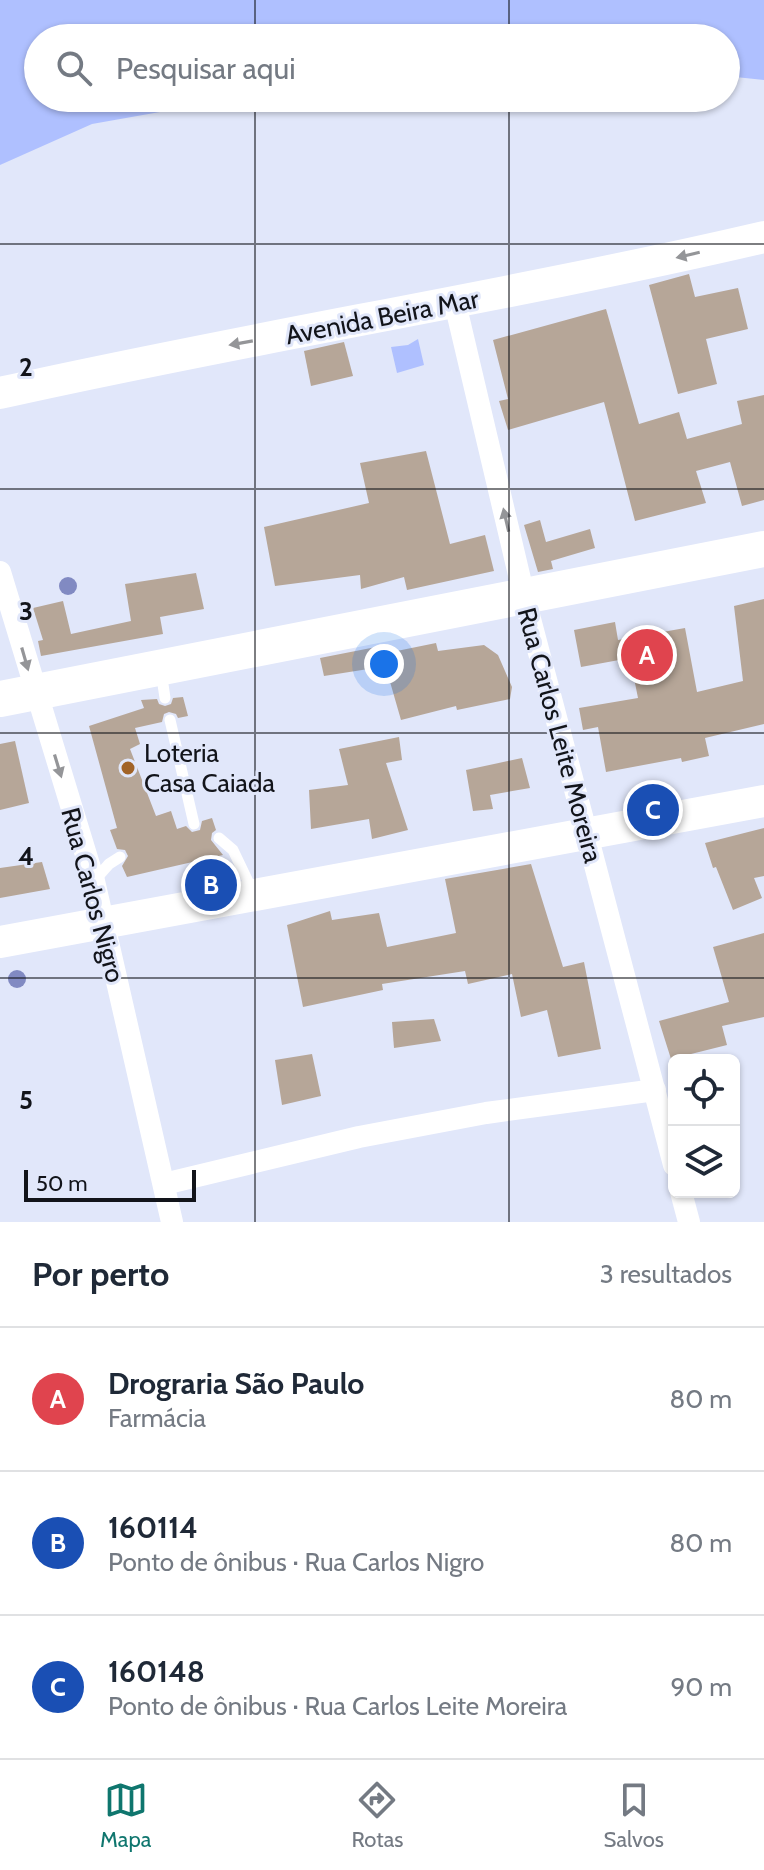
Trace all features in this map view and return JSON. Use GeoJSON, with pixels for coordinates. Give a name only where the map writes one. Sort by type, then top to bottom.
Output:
{"type":"FeatureCollection","features":[{"type":"Feature","properties":{"kind":"main road","name":"Avenida Beira Mar"},"geometry":{"type":"LineString","coordinates":[[0,393],[143,361],[619,271],[764,237]]}},
{"type":"Feature","properties":{"kind":"main road"},"geometry":{"type":"LineString","coordinates":[[0,699],[35,692],[163,683],[524,596],[764,549]]}},
{"type":"Feature","properties":{"kind":"main road"},"geometry":{"type":"LineString","coordinates":[[0,942],[764,801]]}},
{"type":"Feature","properties":{"kind":"street","name":"Rua Carlos Leite Moreira"},"geometry":{"type":"LineString","coordinates":[[455,303],[524,596],[668,1141]]}},
{"type":"Feature","properties":{"kind":"street","name":"Rua Carlos Nigro"},"geometry":{"type":"LineString","coordinates":[[0,572],[94,881],[172,1222]]}},
{"type":"Feature","properties":{"kind":"street"},"geometry":{"type":"LineString","coordinates":[[164,1184],[359,1137],[486,1113],[655,1090]]}},
{"type":"Feature","properties":{"kind":"street"},"geometry":{"type":"LineString","coordinates":[[683,1198],[689,1222]]}},
{"type":"Feature","properties":{"kind":"lane"},"geometry":{"type":"LineString","coordinates":[[170,720],[194,824]]}},
{"type":"Feature","properties":{"kind":"lane"},"geometry":{"type":"LineString","coordinates":[[219,838],[233,850],[255,896]]}},
{"type":"Feature","properties":{"kind":"lane"},"geometry":{"type":"LineString","coordinates":[[94,881],[120,857]]}},
{"type":"Feature","properties":{"kind":"water"},"geometry":{"type":"Polygon","coordinates":[[[0,0],[764,0],[764,80],[740,77],[740,24],[24,24],[24,112],[160,112],[92,124],[0,165],[0,0]]]}},
{"type":"Feature","properties":{"kind":"water"},"geometry":{"type":"Polygon","coordinates":[[[418,339],[424,365],[397,373],[391,347],[408,345],[418,339]]]}},
{"type":"Feature","properties":{"kind":"building"},"geometry":{"type":"Polygon","coordinates":[[[689,274],[695,297],[738,288],[748,329],[706,339],[717,384],[678,394],[649,285],[689,274]]]}},
{"type":"Feature","properties":{"kind":"building"},"geometry":{"type":"Polygon","coordinates":[[[606,309],[639,424],[679,412],[687,439],[742,424],[737,401],[764,395],[764,500],[742,506],[730,462],[696,471],[706,503],[635,521],[604,402],[508,430],[499,401],[508,399],[493,340],[606,309]]]}},
{"type":"Feature","properties":{"kind":"building"},"geometry":{"type":"Polygon","coordinates":[[[344,342],[353,376],[311,386],[304,351],[344,342]]]}},
{"type":"Feature","properties":{"kind":"building"},"geometry":{"type":"Polygon","coordinates":[[[426,451],[450,544],[485,535],[494,571],[407,590],[404,577],[361,589],[360,575],[275,586],[264,527],[369,503],[360,463],[426,451]]]}},
{"type":"Feature","properties":{"kind":"building"},"geometry":{"type":"Polygon","coordinates":[[[540,520],[546,542],[590,529],[595,548],[551,561],[553,569],[538,572],[524,525],[540,520]]]}},
{"type":"Feature","properties":{"kind":"building"},"geometry":{"type":"Polygon","coordinates":[[[196,573],[204,609],[160,617],[163,634],[41,656],[38,641],[43,640],[33,608],[63,601],[71,634],[131,621],[125,584],[196,573]]]}},
{"type":"Feature","properties":{"kind":"building"},"geometry":{"type":"Polygon","coordinates":[[[764,599],[764,724],[705,738],[709,756],[606,772],[598,727],[583,730],[579,708],[638,698],[630,658],[581,667],[574,630],[615,622],[618,640],[685,628],[697,692],[743,681],[734,606],[764,599]]]}},
{"type":"Feature","properties":{"kind":"building"},"geometry":{"type":"Polygon","coordinates":[[[436,643],[438,651],[484,645],[498,655],[512,687],[510,699],[457,710],[456,706],[401,720],[382,654],[436,643]]]}},
{"type":"Feature","properties":{"kind":"building"},"geometry":{"type":"Polygon","coordinates":[[[376,647],[381,667],[324,676],[320,658],[376,647]]]}},
{"type":"Feature","properties":{"kind":"building"},"geometry":{"type":"Polygon","coordinates":[[[183,697],[188,716],[178,718],[169,712],[164,714],[162,722],[135,728],[140,744],[130,749],[156,816],[171,811],[177,829],[186,826],[192,832],[200,830],[202,821],[212,818],[216,830],[211,840],[223,855],[127,877],[122,866],[128,856],[125,850],[117,849],[110,830],[117,828],[89,726],[144,708],[141,700],[157,699],[159,704],[165,706],[171,704],[173,698],[183,697]]]}},
{"type":"Feature","properties":{"kind":"building"},"geometry":{"type":"Polygon","coordinates":[[[399,737],[402,760],[386,763],[408,830],[372,839],[369,819],[311,829],[309,790],[348,785],[339,749],[399,737]]]}},
{"type":"Feature","properties":{"kind":"building"},"geometry":{"type":"Polygon","coordinates":[[[15,741],[29,803],[0,810],[0,744],[15,741]]]}},
{"type":"Feature","properties":{"kind":"building"},"geometry":{"type":"Polygon","coordinates":[[[522,758],[530,788],[490,795],[493,809],[473,811],[466,770],[522,758]]]}},
{"type":"Feature","properties":{"kind":"building"},"geometry":{"type":"Polygon","coordinates":[[[764,828],[764,876],[754,878],[762,898],[733,910],[705,843],[764,828]]]}},
{"type":"Feature","properties":{"kind":"building"},"geometry":{"type":"Polygon","coordinates":[[[42,862],[50,889],[0,898],[0,868],[42,862]]]}},
{"type":"Feature","properties":{"kind":"building"},"geometry":{"type":"Polygon","coordinates":[[[531,864],[563,967],[584,962],[601,1049],[558,1057],[547,1010],[521,1017],[512,974],[468,984],[465,971],[382,984],[383,990],[303,1007],[287,925],[330,911],[332,920],[379,913],[387,947],[456,933],[445,879],[531,864]]]}},
{"type":"Feature","properties":{"kind":"building"},"geometry":{"type":"Polygon","coordinates":[[[764,933],[764,1017],[722,1026],[727,1045],[691,1054],[669,1054],[659,1021],[729,1002],[713,947],[764,933]]]}},
{"type":"Feature","properties":{"kind":"building"},"geometry":{"type":"Polygon","coordinates":[[[434,1019],[441,1041],[394,1048],[392,1022],[434,1019]]]}},
{"type":"Feature","properties":{"kind":"building"},"geometry":{"type":"Polygon","coordinates":[[[312,1054],[321,1096],[282,1105],[275,1060],[312,1054]]]}},
{"type":"Feature","properties":{"kind":"place","name":"Drograria São Paulo"},"geometry":{"type":"Point","coordinates":[647,655]}},
{"type":"Feature","properties":{"kind":"place","name":"Loteria Casa Caiada"},"geometry":{"type":"Point","coordinates":[128,768]}},
{"type":"Feature","properties":{"kind":"place","name":"160148"},"geometry":{"type":"Point","coordinates":[653,810]}},
{"type":"Feature","properties":{"kind":"place","name":"160114"},"geometry":{"type":"Point","coordinates":[211,885]}}]}
